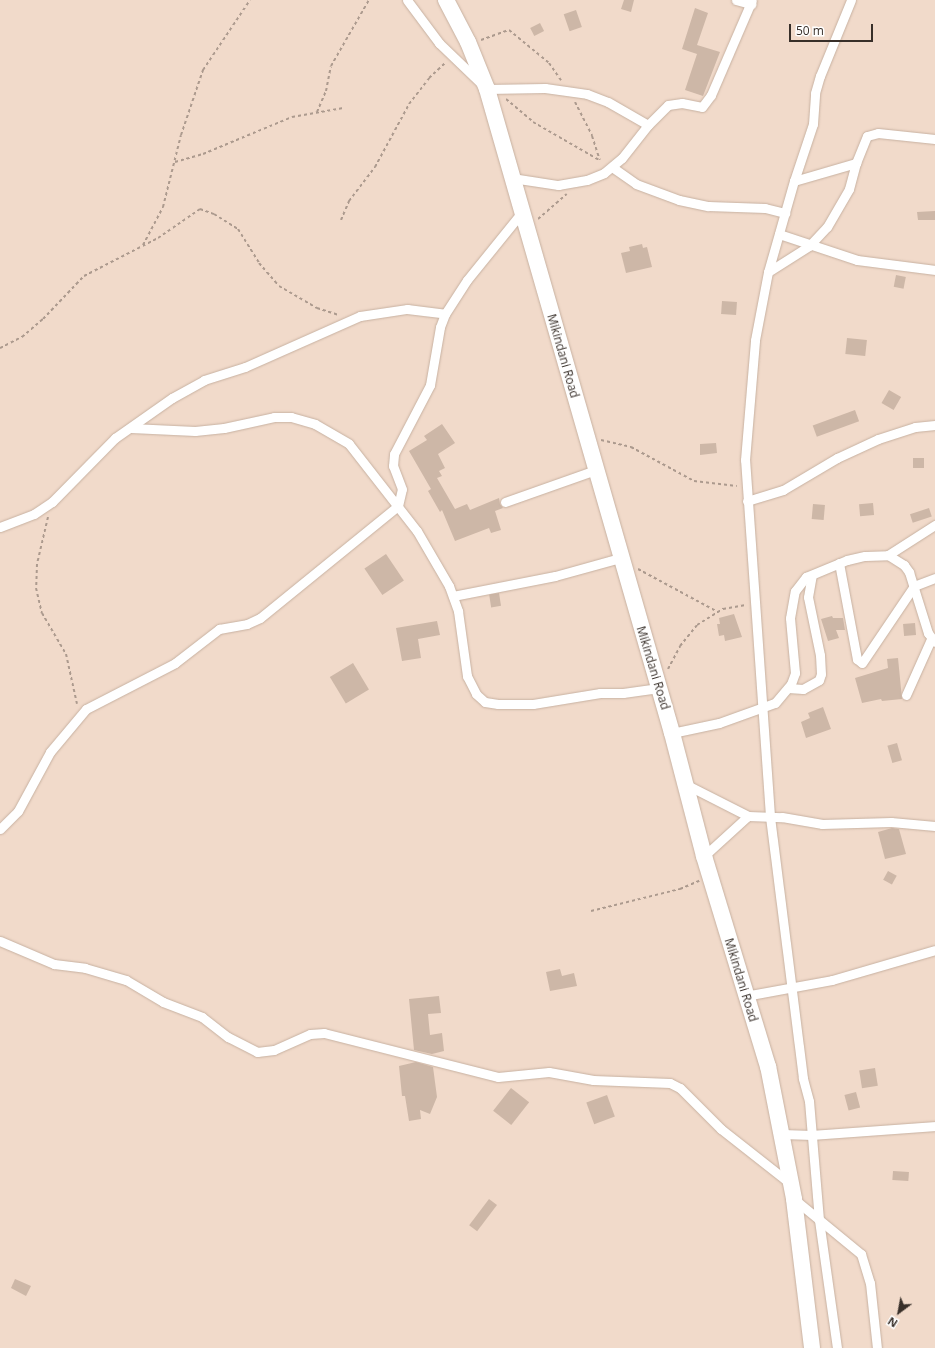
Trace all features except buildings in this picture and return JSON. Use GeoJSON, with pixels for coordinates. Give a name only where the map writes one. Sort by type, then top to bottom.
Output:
{"type":"FeatureCollection","features":[{"type":"Feature","properties":{"kind":"highway","name":"Mikindani Road"},"geometry":{"type":"LineString","coordinates":[[446,0],[492,90],[512,178],[526,229],[620,558],[672,733],[704,856],[768,1066],[793,1192],[812,1348]]}},
{"type":"Feature","properties":{"kind":"street"},"geometry":{"type":"LineString","coordinates":[[407,0],[452,57],[492,90],[545,88],[569,91],[608,102],[648,125]]}},
{"type":"Feature","properties":{"kind":"street"},"geometry":{"type":"LineString","coordinates":[[512,178],[541,184],[575,184],[604,173],[612,167],[648,125],[671,104],[698,108],[707,103],[752,2],[736,0]]}},
{"type":"Feature","properties":{"kind":"street"},"geometry":{"type":"LineString","coordinates":[[837,1348],[819,1220],[812,1135],[796,1026],[794,988],[770,816],[764,707],[747,501],[746,432],[754,340],[768,272],[794,181],[813,124],[815,93],[820,76],[850,0]]}},
{"type":"Feature","properties":{"kind":"street"},"geometry":{"type":"LineString","coordinates":[[768,272],[809,246],[826,227],[841,203],[853,179],[856,163],[867,136],[918,135],[935,139]]}},
{"type":"Feature","properties":{"kind":"street"},"geometry":{"type":"LineString","coordinates":[[794,181],[856,163]]}},
{"type":"Feature","properties":{"kind":"street"},"geometry":{"type":"LineString","coordinates":[[612,167],[636,184],[679,200],[708,206],[758,207],[786,213]]}},
{"type":"Feature","properties":{"kind":"street"},"geometry":{"type":"LineString","coordinates":[[0,829],[18,811],[50,752],[79,717],[99,701],[175,663],[219,628],[248,624],[260,618],[398,506],[402,489],[393,466],[394,454],[430,385],[440,327],[445,314],[467,280],[522,212]]}},
{"type":"Feature","properties":{"kind":"street"},"geometry":{"type":"LineString","coordinates":[[779,234],[809,246],[871,262],[935,270]]}},
{"type":"Feature","properties":{"kind":"street"},"geometry":{"type":"LineString","coordinates":[[0,527],[34,514],[52,502],[116,438],[172,398],[204,380],[245,367],[350,320],[392,310],[445,314]]}},
{"type":"Feature","properties":{"kind":"street"},"geometry":{"type":"LineString","coordinates":[[131,428],[195,430],[224,428],[274,417],[291,417],[315,424],[352,448],[398,506],[428,549],[453,596],[461,627],[467,676],[476,694],[485,702],[498,704],[533,704],[600,693],[623,693],[659,688]]}},
{"type":"Feature","properties":{"kind":"street"},"geometry":{"type":"LineString","coordinates":[[747,501],[783,490],[838,458],[878,439],[915,427],[935,425]]}},
{"type":"Feature","properties":{"kind":"street"},"geometry":{"type":"LineString","coordinates":[[505,502],[596,470]]}},
{"type":"Feature","properties":{"kind":"street"},"geometry":{"type":"LineString","coordinates":[[672,733],[720,723],[775,703],[788,688],[796,670],[790,632],[792,600],[798,585],[812,575],[838,563],[865,556],[888,555],[935,525]]}},
{"type":"Feature","properties":{"kind":"street"},"geometry":{"type":"LineString","coordinates":[[888,555],[907,568],[933,640],[906,695]]}},
{"type":"Feature","properties":{"kind":"street"},"geometry":{"type":"LineString","coordinates":[[453,596],[555,576],[620,558]]}},
{"type":"Feature","properties":{"kind":"street"},"geometry":{"type":"LineString","coordinates":[[838,563],[856,657],[861,663],[870,654],[914,586],[935,578]]}},
{"type":"Feature","properties":{"kind":"street"},"geometry":{"type":"LineString","coordinates":[[788,688],[803,689],[819,680],[821,674],[820,655],[808,597],[812,575]]}},
{"type":"Feature","properties":{"kind":"street"},"geometry":{"type":"LineString","coordinates":[[685,784],[748,816],[770,816],[822,824],[897,822],[935,826]]}},
{"type":"Feature","properties":{"kind":"street"},"geometry":{"type":"LineString","coordinates":[[704,856],[748,816]]}},
{"type":"Feature","properties":{"kind":"street"},"geometry":{"type":"LineString","coordinates":[[0,941],[54,964],[85,968],[126,980],[163,1002],[202,1017],[228,1037],[257,1052],[274,1050],[310,1034],[324,1033],[498,1077],[549,1072],[605,1081],[670,1083],[680,1088],[721,1129],[793,1192],[819,1220],[857,1250],[865,1262],[870,1282],[877,1348]]}},
{"type":"Feature","properties":{"kind":"street"},"geometry":{"type":"LineString","coordinates":[[746,996],[794,988],[915,957],[935,950]]}},
{"type":"Feature","properties":{"kind":"street"},"geometry":{"type":"LineString","coordinates":[[782,1134],[812,1135],[935,1126]]}},
{"type":"Feature","properties":{"kind":"path"},"geometry":{"type":"LineString","coordinates":[[143,246],[163,207],[203,70],[250,0]]}},
{"type":"Feature","properties":{"kind":"path"},"geometry":{"type":"LineString","coordinates":[[317,112],[326,91],[331,66],[369,0]]}},
{"type":"Feature","properties":{"kind":"path"},"geometry":{"type":"LineString","coordinates":[[468,42],[509,30],[549,62],[569,91],[592,136],[600,160]]}},
{"type":"Feature","properties":{"kind":"path"},"geometry":{"type":"LineString","coordinates":[[341,220],[349,201],[375,168],[409,104],[429,78],[452,57]]}},
{"type":"Feature","properties":{"kind":"path"},"geometry":{"type":"LineString","coordinates":[[492,90],[533,122],[612,167]]}},
{"type":"Feature","properties":{"kind":"path"},"geometry":{"type":"LineString","coordinates":[[175,162],[203,154],[292,117],[343,108]]}},
{"type":"Feature","properties":{"kind":"path"},"geometry":{"type":"LineString","coordinates":[[526,229],[565,196],[575,184]]}},
{"type":"Feature","properties":{"kind":"path"},"geometry":{"type":"LineString","coordinates":[[0,348],[22,337],[43,320],[84,276],[175,228],[193,212],[207,210],[238,229],[259,263],[279,286],[317,308],[350,320]]}},
{"type":"Feature","properties":{"kind":"path"},"geometry":{"type":"LineString","coordinates":[[586,436],[627,445],[694,481],[747,487]]}},
{"type":"Feature","properties":{"kind":"path"},"geometry":{"type":"LineString","coordinates":[[52,502],[37,564],[36,588],[42,613],[66,654],[79,717]]}},
{"type":"Feature","properties":{"kind":"path"},"geometry":{"type":"LineString","coordinates":[[620,558],[718,612]]}},
{"type":"Feature","properties":{"kind":"path"},"geometry":{"type":"LineString","coordinates":[[659,688],[688,635],[697,624],[729,607],[756,604]]}},
{"type":"Feature","properties":{"kind":"path"},"geometry":{"type":"LineString","coordinates":[[590,912],[680,889],[710,876]]}}]}
